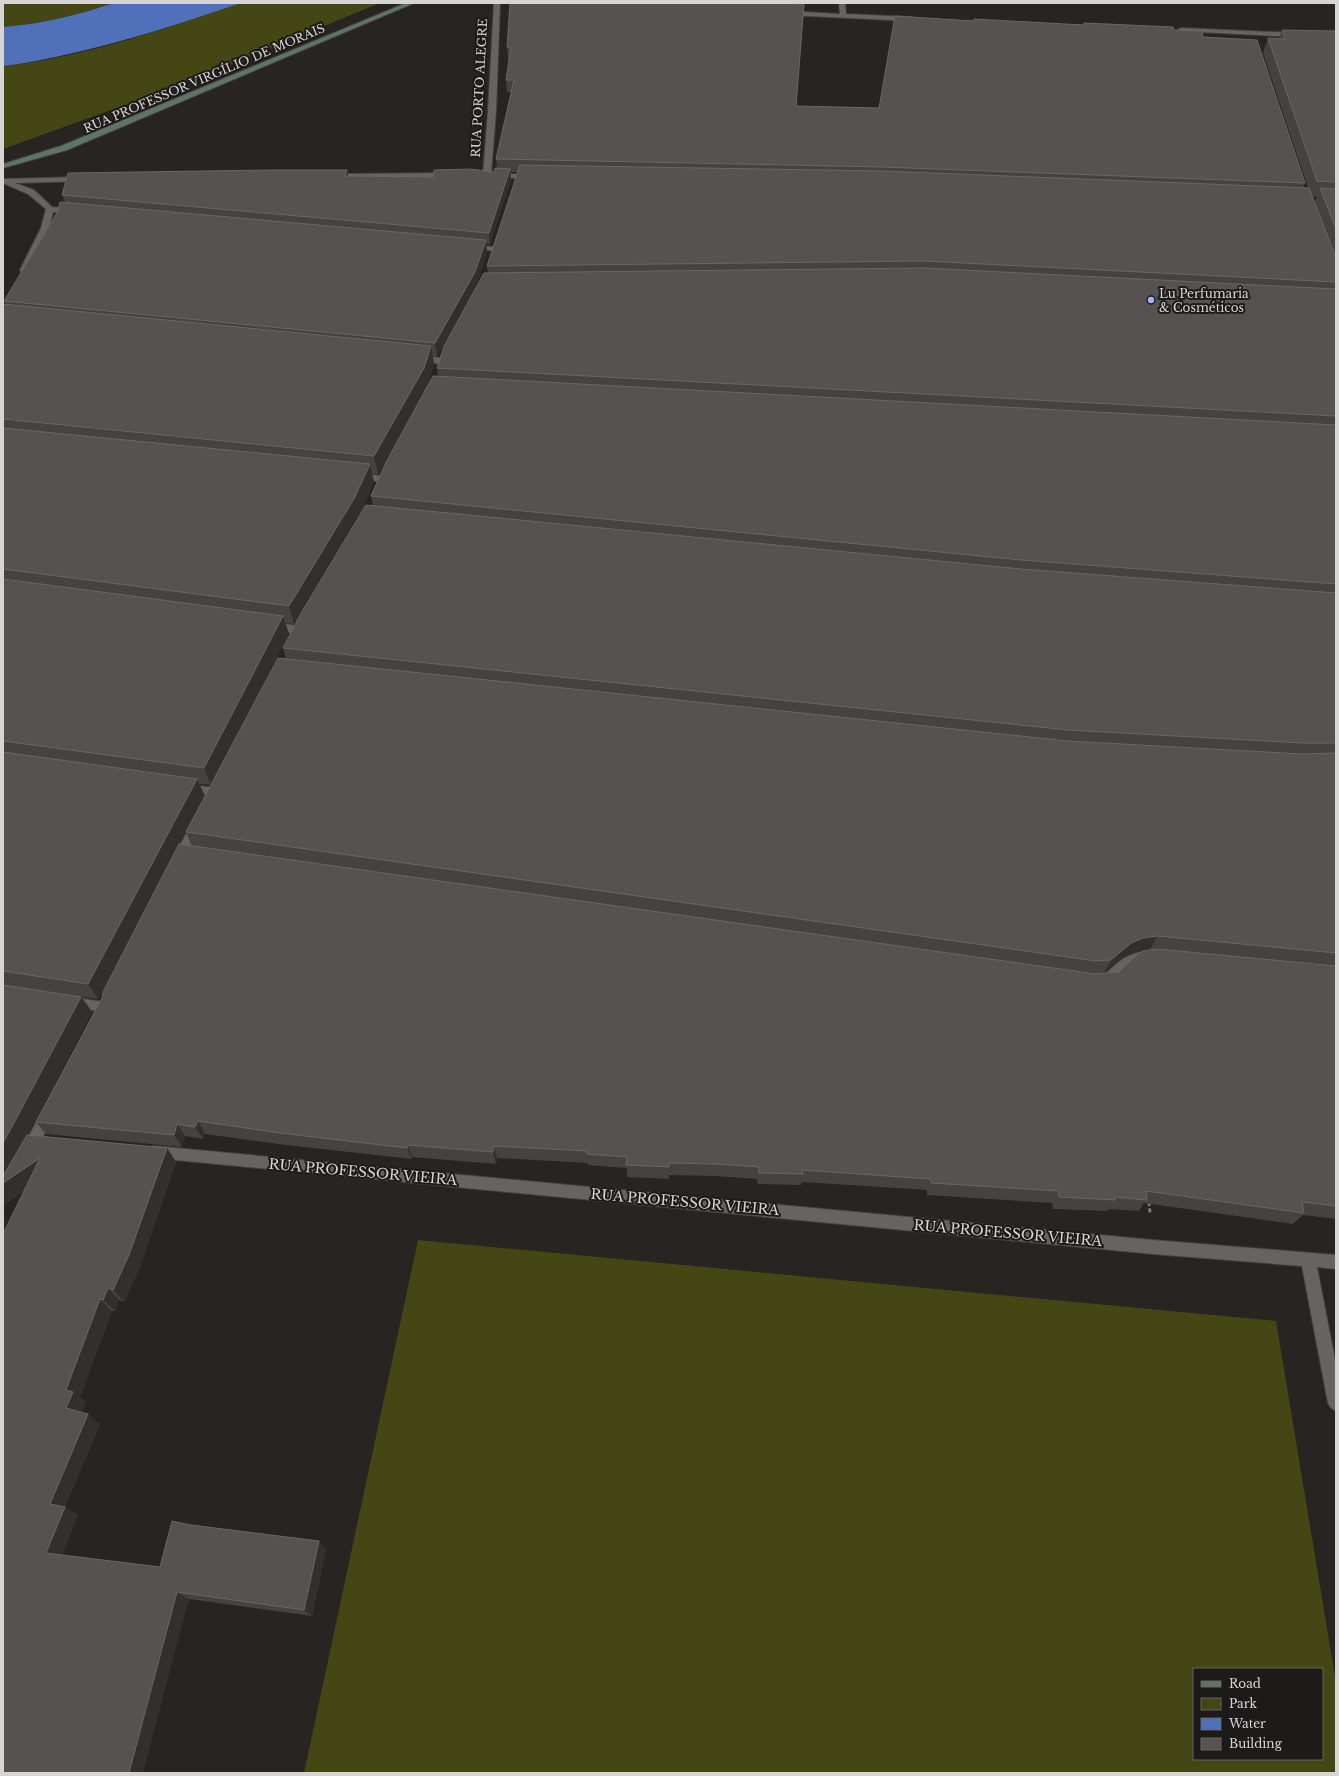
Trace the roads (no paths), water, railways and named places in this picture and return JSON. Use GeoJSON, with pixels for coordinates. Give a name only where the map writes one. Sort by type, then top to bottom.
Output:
{"type":"FeatureCollection","features":[{"type":"Feature","properties":{"kind":"main road","name":"RUA PROFESSOR VIRGÍLIO DE MORAIS"},"geometry":{"type":"LineString","coordinates":[[3,166],[64,148],[411,3]]}},
{"type":"Feature","properties":{"kind":"street","name":"RUA PORTO ALEGRE"},"geometry":{"type":"LineString","coordinates":[[497,3],[492,110],[483,175],[516,181],[541,177]]}},
{"type":"Feature","properties":{"kind":"street"},"geometry":{"type":"LineString","coordinates":[[842,3],[843,16]]}},
{"type":"Feature","properties":{"kind":"street"},"geometry":{"type":"LineString","coordinates":[[779,13],[922,19]]}},
{"type":"Feature","properties":{"kind":"street"},"geometry":{"type":"LineString","coordinates":[[1173,30],[1253,37],[1305,36]]}},
{"type":"Feature","properties":{"kind":"street"},"geometry":{"type":"LineString","coordinates":[[336,176],[456,175]]}},
{"type":"Feature","properties":{"kind":"street"},"geometry":{"type":"LineString","coordinates":[[3,181],[91,179]]}},
{"type":"Feature","properties":{"kind":"street"},"geometry":{"type":"LineString","coordinates":[[3,181],[31,192],[50,209],[82,212]]}},
{"type":"Feature","properties":{"kind":"street"},"geometry":{"type":"LineString","coordinates":[[22,275],[45,228],[50,209]]}},
{"type":"Feature","properties":{"kind":"street"},"geometry":{"type":"LineString","coordinates":[[463,246],[495,249]]}},
{"type":"Feature","properties":{"kind":"street"},"geometry":{"type":"LineString","coordinates":[[410,357],[443,357],[437,374]]}},
{"type":"Feature","properties":{"kind":"street"},"geometry":{"type":"LineString","coordinates":[[350,476],[384,476],[377,491]]}},
{"type":"Feature","properties":{"kind":"street"},"geometry":{"type":"LineString","coordinates":[[259,625],[300,627],[292,643]]}},
{"type":"Feature","properties":{"kind":"street"},"geometry":{"type":"LineString","coordinates":[[175,787],[216,789],[207,805]]}},
{"type":"Feature","properties":{"kind":"street"},"geometry":{"type":"LineString","coordinates":[[175,866],[200,819]]}},
{"type":"Feature","properties":{"kind":"street"},"geometry":{"type":"LineString","coordinates":[[182,852],[198,854]]}},
{"type":"Feature","properties":{"kind":"street"},"geometry":{"type":"LineString","coordinates":[[1090,981],[1108,980],[1127,961],[1136,957],[1158,957]]}},
{"type":"Feature","properties":{"kind":"street"},"geometry":{"type":"LineString","coordinates":[[57,1000],[104,1007]]}},
{"type":"Feature","properties":{"kind":"street"},"geometry":{"type":"LineString","coordinates":[[23,1161],[53,1105]]}},
{"type":"Feature","properties":{"kind":"street"},"geometry":{"type":"LineString","coordinates":[[34,1140],[50,1142]]}},
{"type":"Feature","properties":{"kind":"street","name":"RUA PROFESSOR VIEIRA"},"geometry":{"type":"LineString","coordinates":[[138,1150],[1153,1247],[1336,1262]]}},
{"type":"Feature","properties":{"kind":"street"},"geometry":{"type":"LineString","coordinates":[[1308,1260],[1336,1403]]}},
{"type":"Feature","properties":{"kind":"water"},"geometry":{"type":"Polygon","coordinates":[[[114,3],[241,3],[129,39],[46,59],[3,66],[3,27],[31,24],[59,18],[114,3]]]}},
{"type":"Feature","properties":{"kind":"place","name":"Lu Perfumaria & Cosméticos"},"geometry":{"type":"Point","coordinates":[1151,300]}}]}
